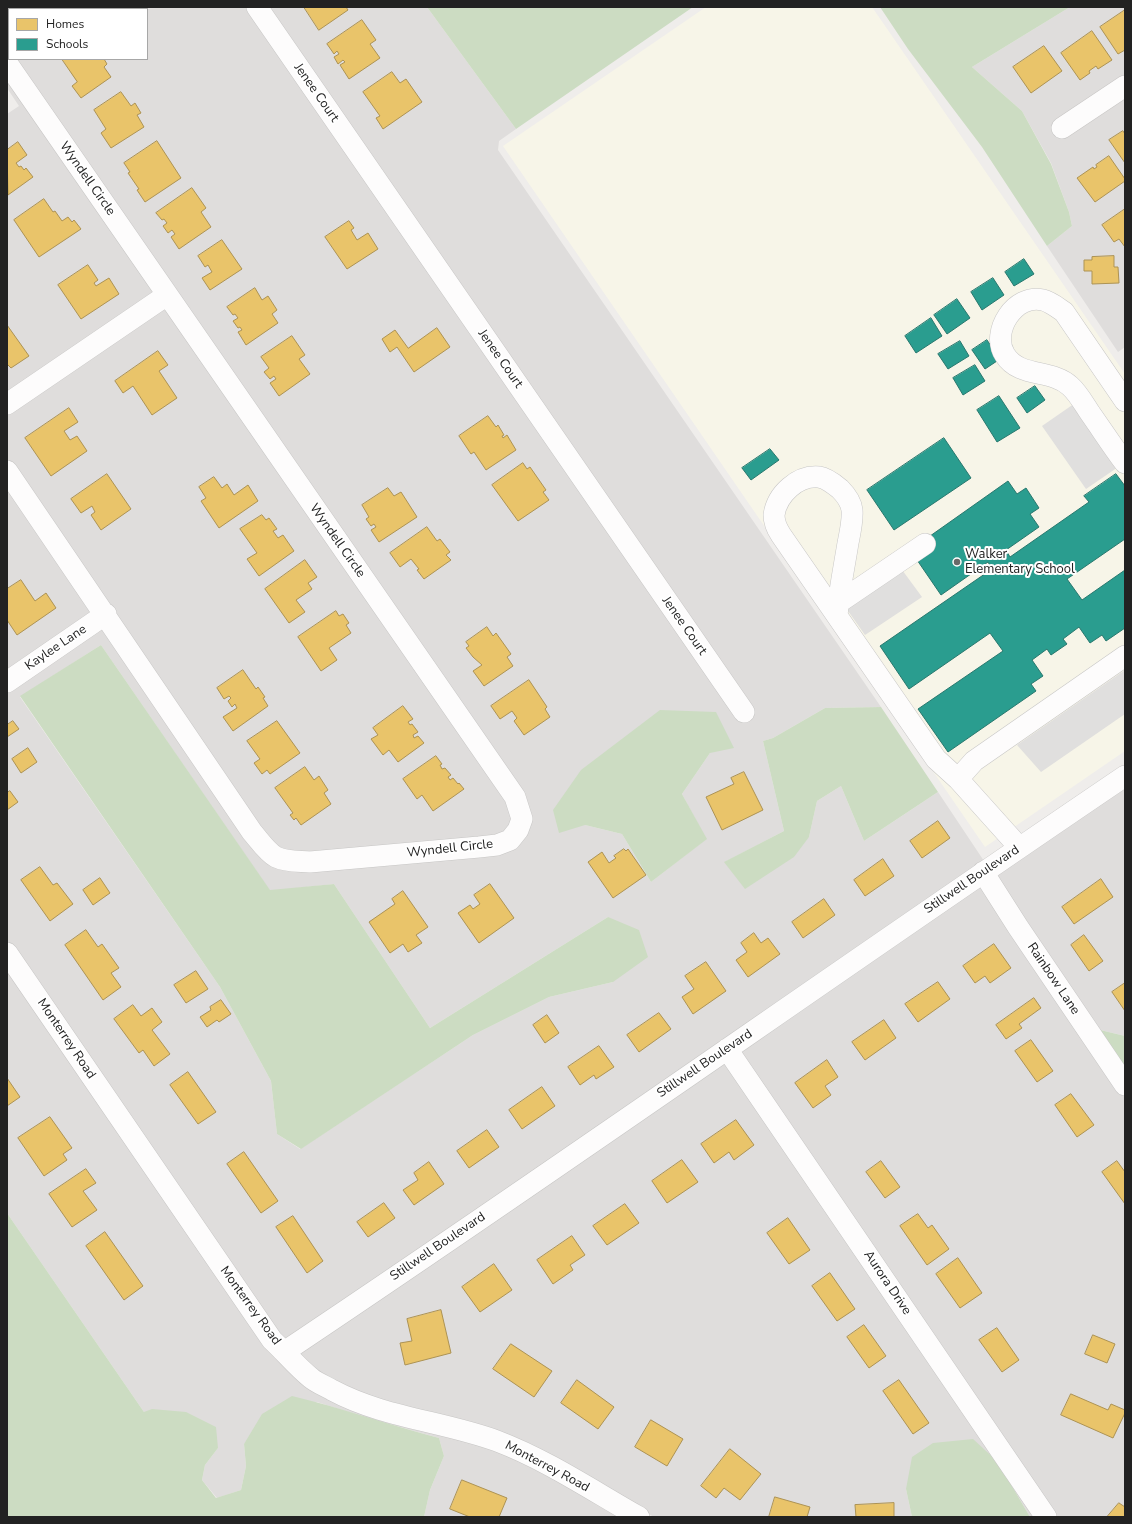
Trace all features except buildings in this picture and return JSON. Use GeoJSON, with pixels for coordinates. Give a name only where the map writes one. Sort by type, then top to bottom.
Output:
{"type":"FeatureCollection","features":[{"type":"Feature","properties":{"kind":"street","name":"Jenee Court"},"geometry":{"type":"LineString","coordinates":[[257,7],[744,712]]}},
{"type":"Feature","properties":{"kind":"street","name":"Wyndell Circle"},"geometry":{"type":"LineString","coordinates":[[7,63],[515,797],[522,819],[518,830],[510,840],[497,845],[479,847],[310,862],[289,860],[276,856],[252,832],[106,614],[7,471]]}},
{"type":"Feature","properties":{"kind":"street"},"geometry":{"type":"LineString","coordinates":[[1062,128],[1125,86]]}},
{"type":"Feature","properties":{"kind":"street"},"geometry":{"type":"LineString","coordinates":[[7,404],[167,295]]}},
{"type":"Feature","properties":{"kind":"street"},"geometry":{"type":"LineString","coordinates":[[1125,400],[1064,312],[1053,304],[1042,300],[1032,300],[1011,310],[1005,321],[1001,334],[1001,347],[1005,356],[1015,366],[1055,378],[1069,385],[1079,396],[1125,463]]}},
{"type":"Feature","properties":{"kind":"street"},"geometry":{"type":"LineString","coordinates":[[838,609],[852,510],[845,495],[833,484],[820,477],[805,478],[794,484],[781,498],[776,506],[774,516],[775,526],[838,609],[936,759],[958,779],[1019,847]]}},
{"type":"Feature","properties":{"kind":"street"},"geometry":{"type":"LineString","coordinates":[[838,609],[925,544]]}},
{"type":"Feature","properties":{"kind":"street","name":"Kaylee Lane"},"geometry":{"type":"LineString","coordinates":[[7,682],[106,614]]}},
{"type":"Feature","properties":{"kind":"street"},"geometry":{"type":"LineString","coordinates":[[958,779],[974,761],[1125,656]]}},
{"type":"Feature","properties":{"kind":"street","name":"Stillwell Boulevard"},"geometry":{"type":"LineString","coordinates":[[284,1352],[1019,847],[1125,776]]}},
{"type":"Feature","properties":{"kind":"street","name":"Rainbow Lane"},"geometry":{"type":"LineString","coordinates":[[983,872],[1018,927],[1125,1086]]}},
{"type":"Feature","properties":{"kind":"street","name":"Monterrey Road"},"geometry":{"type":"LineString","coordinates":[[7,953],[272,1340],[311,1378],[341,1395],[365,1404],[405,1417],[478,1434],[499,1442],[534,1457],[639,1517]]}},
{"type":"Feature","properties":{"kind":"street","name":"Aurora Drive"},"geometry":{"type":"LineString","coordinates":[[727,1049],[1046,1517]]}},
{"type":"Feature","properties":{"kind":"shaded area"},"geometry":{"type":"Polygon","coordinates":[[[7,7],[248,7],[743,723],[754,714],[265,7],[427,7],[516,129],[499,141],[498,150],[881,707],[825,708],[773,738],[763,741],[784,831],[725,862],[809,837],[817,801],[841,786],[864,841],[938,792],[984,861],[284,1342],[277,1335],[7,940],[7,692],[104,626],[260,852],[481,855],[529,822],[14,60],[148,60],[148,8],[8,8],[8,52],[7,7]],[[101,645],[20,697],[220,987],[271,1081],[277,1134],[300,1149],[473,1035],[549,997],[613,982],[608,917],[430,1028],[334,884],[270,891],[101,645]],[[716,712],[585,825],[622,834],[651,882],[706,839],[682,794],[710,753],[716,712]]]}},
{"type":"Feature","properties":{"kind":"shaded area","name":"Walker Elementary School"},"geometry":{"type":"Polygon","coordinates":[[[706,7],[872,7],[1125,374],[1125,751],[985,847],[503,146],[706,7]]]}},
{"type":"Feature","properties":{"kind":"shaded area"},"geometry":{"type":"Polygon","coordinates":[[[1070,7],[1125,7],[1125,75],[1052,125],[1061,139],[1125,96],[1125,347],[1118,352],[1047,246],[1072,226],[1069,212],[1051,163],[1022,111],[972,67],[1070,7]]]}},
{"type":"Feature","properties":{"kind":"shaded area"},"geometry":{"type":"Polygon","coordinates":[[[7,76],[156,292],[7,394],[7,114],[19,106],[7,88],[7,76]]]}},
{"type":"Feature","properties":{"kind":"shaded area"},"geometry":{"type":"Polygon","coordinates":[[[166,306],[508,800],[514,818],[505,833],[494,837],[309,854],[279,849],[269,841],[7,458],[7,415],[166,306]]]}},
{"type":"Feature","properties":{"kind":"shaded area"},"geometry":{"type":"Polygon","coordinates":[[[1081,399],[1124,463],[1086,489],[1042,426],[1081,399]]]}},
{"type":"Feature","properties":{"kind":"shaded area"},"geometry":{"type":"Polygon","coordinates":[[[7,484],[95,612],[7,672],[7,484]]]}},
{"type":"Feature","properties":{"kind":"shaded area"},"geometry":{"type":"Polygon","coordinates":[[[897,563],[922,597],[865,635],[841,601],[897,563]]]}},
{"type":"Feature","properties":{"kind":"shaded area"},"geometry":{"type":"Polygon","coordinates":[[[1125,670],[1125,714],[1041,772],[1017,745],[1125,670]]]}},
{"type":"Feature","properties":{"kind":"shaded area"},"geometry":{"type":"Polygon","coordinates":[[[1125,786],[1125,1036],[1096,1029],[993,875],[1125,786]]]}},
{"type":"Feature","properties":{"kind":"shaded area"},"geometry":{"type":"Polygon","coordinates":[[[982,883],[1125,1098],[1125,1517],[1055,1517],[738,1052],[982,883]]]}},
{"type":"Feature","properties":{"kind":"shaded area"},"geometry":{"type":"Polygon","coordinates":[[[7,965],[282,1362],[497,1449],[624,1517],[424,1517],[430,1490],[444,1456],[439,1438],[317,1402],[244,1444],[246,1466],[241,1490],[217,1498],[202,1480],[205,1465],[218,1448],[144,1412],[7,1213],[7,965]]]}},
{"type":"Feature","properties":{"kind":"shaded area"},"geometry":{"type":"Polygon","coordinates":[[[726,1060],[1038,1517],[1030,1517],[998,1462],[906,1489],[912,1517],[654,1517],[536,1449],[367,1397],[315,1372],[296,1353],[726,1060]]]}},
{"type":"Feature","properties":{"kind":"green space"},"geometry":{"type":"Polygon","coordinates":[[[427,7],[693,7],[516,129],[427,7]]]}},
{"type":"Feature","properties":{"kind":"green space"},"geometry":{"type":"Polygon","coordinates":[[[880,7],[1070,7],[972,67],[1022,111],[1051,164],[1069,212],[1072,226],[1047,246],[982,147],[908,49],[880,7]]]}},
{"type":"Feature","properties":{"kind":"green space"},"geometry":{"type":"Polygon","coordinates":[[[101,645],[270,890],[334,884],[430,1028],[608,917],[639,930],[648,957],[613,982],[549,997],[473,1035],[301,1149],[277,1134],[271,1081],[220,987],[20,696],[101,645]]]}},
{"type":"Feature","properties":{"kind":"green space"},"geometry":{"type":"Polygon","coordinates":[[[881,707],[938,792],[864,841],[841,786],[817,801],[809,837],[794,857],[745,889],[724,862],[784,831],[763,741],[773,738],[825,708],[881,707]]]}},
{"type":"Feature","properties":{"kind":"green space"},"geometry":{"type":"Polygon","coordinates":[[[660,710],[716,712],[734,748],[710,753],[682,794],[707,839],[651,882],[622,834],[585,825],[559,833],[553,810],[581,770],[660,710]]]}},
{"type":"Feature","properties":{"kind":"green space"},"geometry":{"type":"Polygon","coordinates":[[[1096,1029],[1125,1036],[1125,1072],[1096,1029]]]}},
{"type":"Feature","properties":{"kind":"green space"},"geometry":{"type":"Polygon","coordinates":[[[7,1213],[144,1412],[152,1409],[186,1412],[216,1427],[218,1448],[205,1465],[202,1480],[216,1498],[241,1490],[246,1466],[244,1444],[262,1414],[292,1396],[439,1438],[444,1456],[430,1490],[424,1517],[7,1517],[7,1213]]]}},
{"type":"Feature","properties":{"kind":"green space"},"geometry":{"type":"Polygon","coordinates":[[[973,1439],[998,1462],[1030,1517],[912,1517],[906,1489],[912,1457],[933,1443],[973,1439]]]}},
{"type":"Feature","properties":{"kind":"place","name":"Walker Elementary School"},"geometry":{"type":"Point","coordinates":[957,562]}}]}
